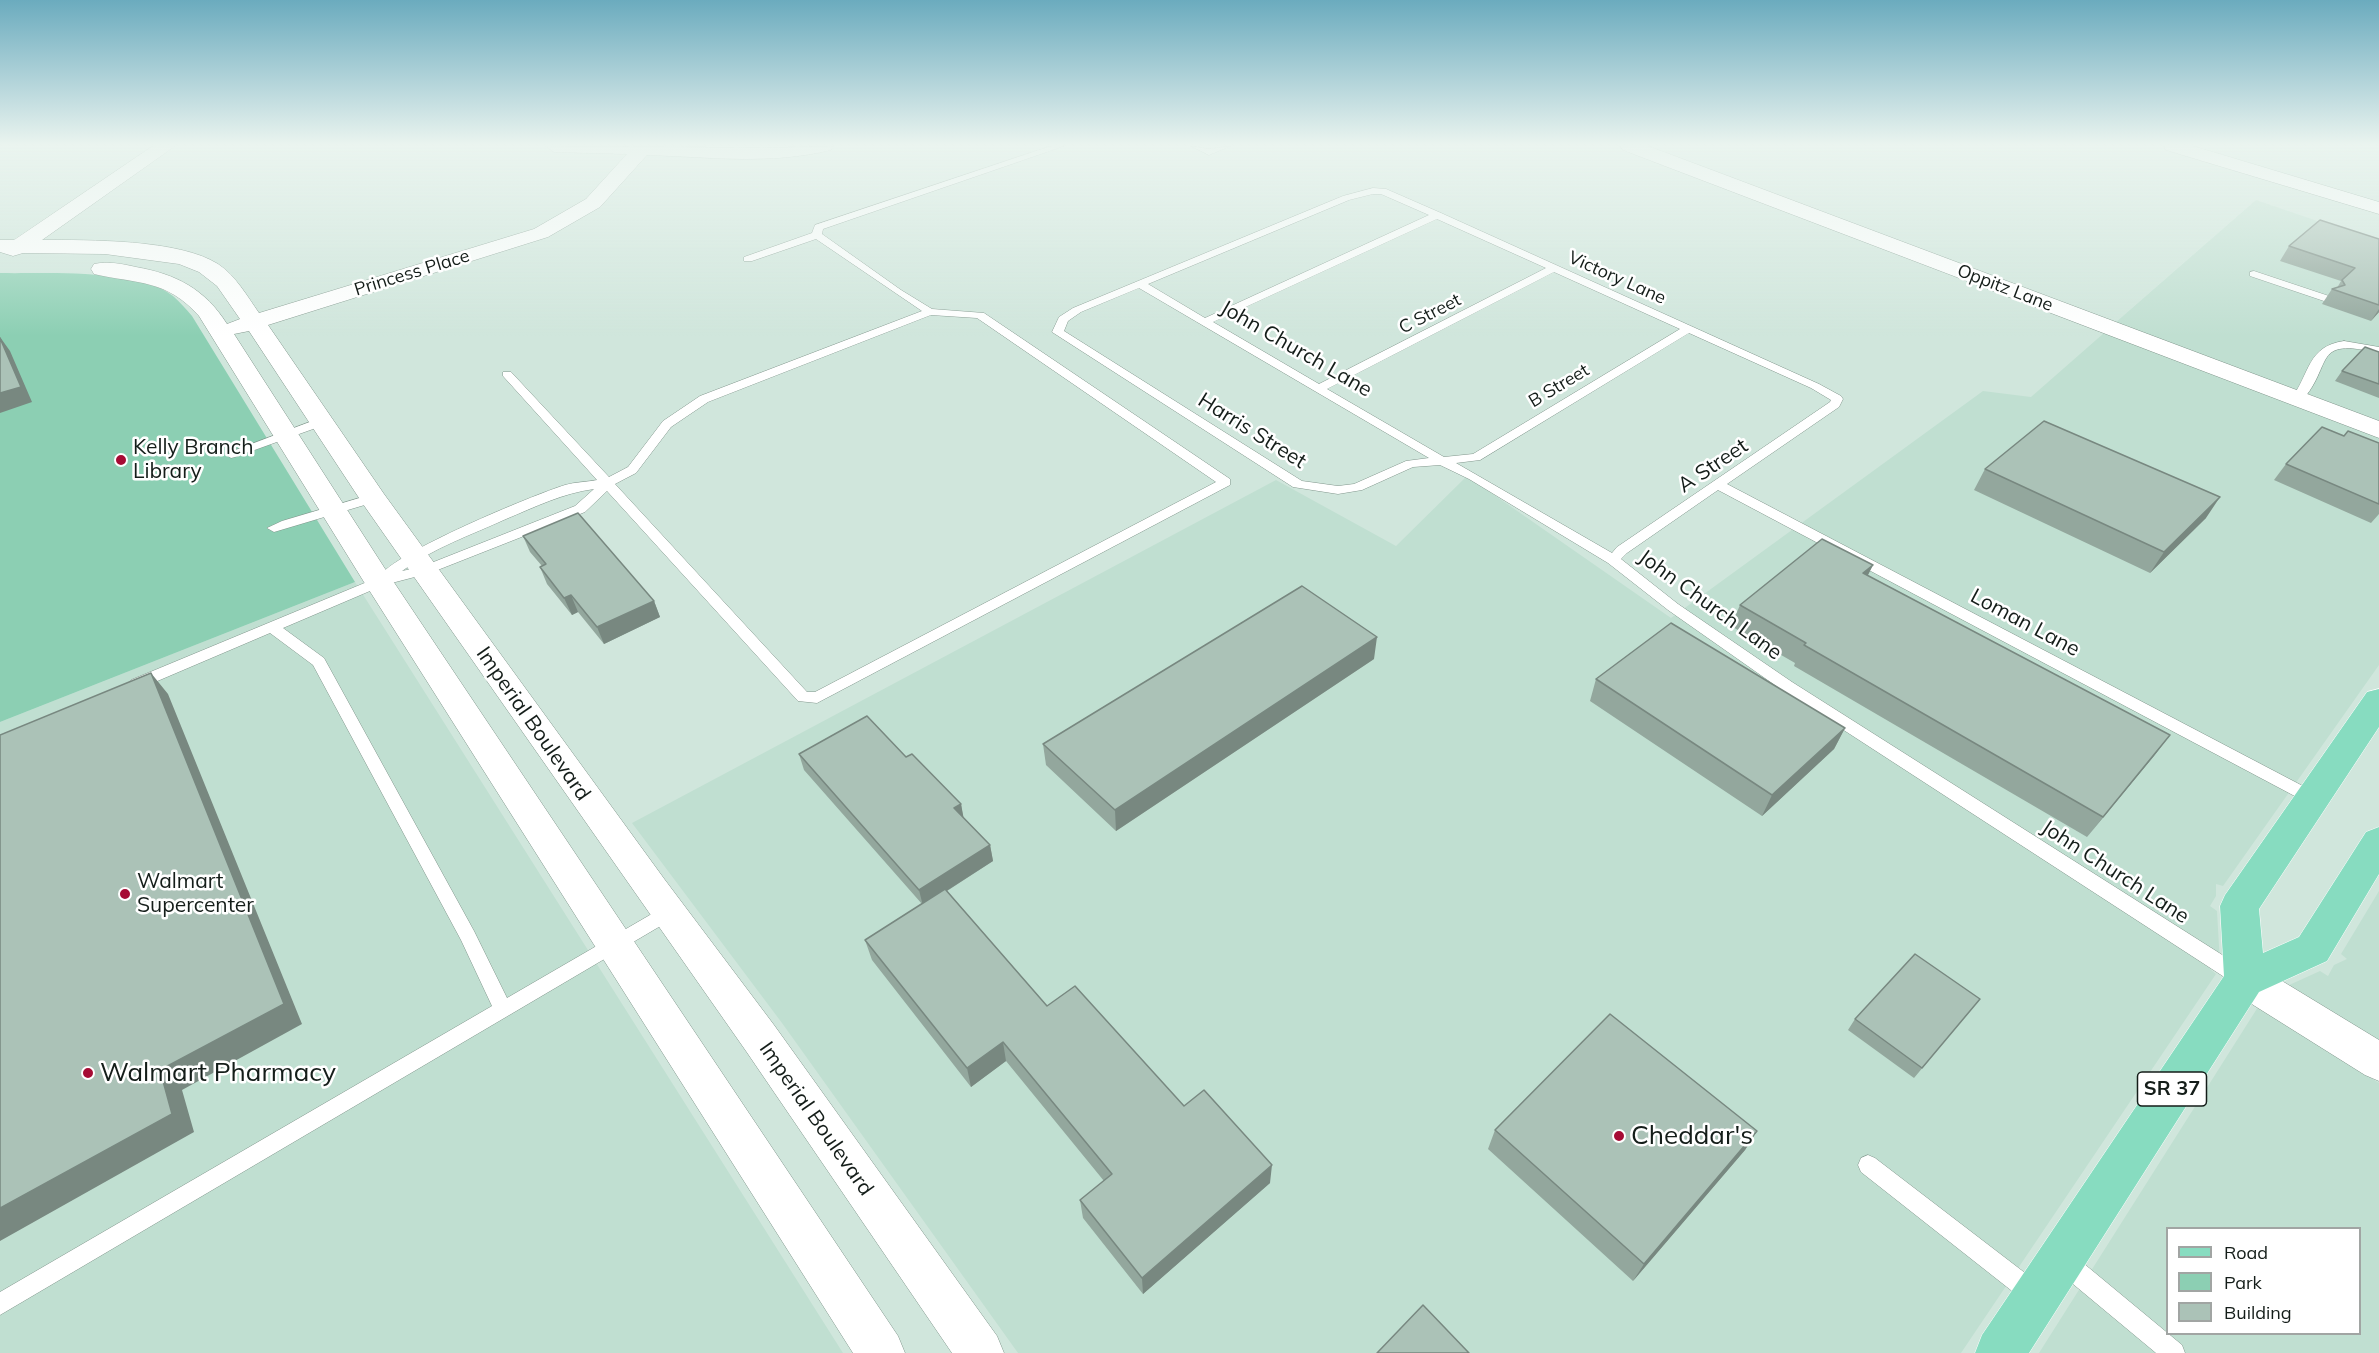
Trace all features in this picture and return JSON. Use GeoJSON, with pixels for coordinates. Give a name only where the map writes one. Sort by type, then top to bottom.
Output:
{"type":"FeatureCollection","features":[{"type":"Feature","properties":{"kind":"main road"},"geometry":{"type":"LineString","coordinates":[[2377,848],[2313,949],[2245,979],[2239,906],[2379,701]]}},
{"type":"Feature","properties":{"kind":"main road","name":"SR 37"},"geometry":{"type":"LineString","coordinates":[[2000,1353],[2245,979]]}},
{"type":"Feature","properties":{"kind":"street"},"geometry":{"type":"LineString","coordinates":[[6,250],[69,209]]}},
{"type":"Feature","properties":{"kind":"street","name":"Princess Place"},"geometry":{"type":"LineString","coordinates":[[221,333],[541,233],[582,209]]}},
{"type":"Feature","properties":{"kind":"street","name":"Oppitz Lane"},"geometry":{"type":"LineString","coordinates":[[1796,209],[2379,430]]}},
{"type":"Feature","properties":{"kind":"street"},"geometry":{"type":"LineString","coordinates":[[2353,209],[2378,218]]}},
{"type":"Feature","properties":{"kind":"street","name":"Imperial Boulevard"},"geometry":{"type":"LineString","coordinates":[[6,250],[120,250],[181,258],[209,267],[225,281],[323,421],[373,498],[668,913],[760,1038],[980,1353]]}},
{"type":"Feature","properties":{"kind":"street"},"geometry":{"type":"LineString","coordinates":[[0,266],[116,270],[162,279],[181,287],[196,298],[221,333],[379,582],[881,1353]]}},
{"type":"Feature","properties":{"kind":"street"},"geometry":{"type":"LineString","coordinates":[[2245,979],[2379,1062]]}},
{"type":"Feature","properties":{"kind":"lane"},"geometry":{"type":"LineString","coordinates":[[818,235],[818,227],[871,209]]}},
{"type":"Feature","properties":{"kind":"lane","name":"Victory Lane"},"geometry":{"type":"LineString","coordinates":[[1141,285],[1320,209]]}},
{"type":"Feature","properties":{"kind":"lane","name":"Victory Lane"},"geometry":{"type":"LineString","coordinates":[[1426,209],[1815,386],[1837,399],[1835,404]]}},
{"type":"Feature","properties":{"kind":"lane"},"geometry":{"type":"LineString","coordinates":[[1206,321],[1438,215]]}},
{"type":"Feature","properties":{"kind":"lane"},"geometry":{"type":"LineString","coordinates":[[748,259],[818,235]]}},
{"type":"Feature","properties":{"kind":"lane"},"geometry":{"type":"LineString","coordinates":[[818,235],[897,292],[930,312]]}},
{"type":"Feature","properties":{"kind":"lane","name":"C Street"},"geometry":{"type":"LineString","coordinates":[[1320,388],[1554,268]]}},
{"type":"Feature","properties":{"kind":"lane"},"geometry":{"type":"LineString","coordinates":[[2254,274],[2328,299]]}},
{"type":"Feature","properties":{"kind":"lane","name":"John Church Lane"},"geometry":{"type":"LineString","coordinates":[[1141,285],[1443,461],[1473,476],[1613,560],[1673,607],[1787,686],[2245,979]]}},
{"type":"Feature","properties":{"kind":"lane","name":"Harris Street"},"geometry":{"type":"LineString","coordinates":[[1141,285],[1070,314],[1063,319],[1058,332],[1298,484],[1338,490],[1357,487],[1410,464],[1443,461]]}},
{"type":"Feature","properties":{"kind":"lane"},"geometry":{"type":"LineString","coordinates":[[420,562],[580,508],[607,483],[632,470],[668,423],[704,399],[930,312],[980,315],[1225,483],[817,698],[803,697],[607,483],[507,374]]}},
{"type":"Feature","properties":{"kind":"lane","name":"B Street"},"geometry":{"type":"LineString","coordinates":[[1443,461],[1476,457],[1688,329]]}},
{"type":"Feature","properties":{"kind":"lane"},"geometry":{"type":"LineString","coordinates":[[2297,399],[2306,390],[2316,362],[2324,351],[2337,345],[2379,350]]}},
{"type":"Feature","properties":{"kind":"lane","name":"A Street"},"geometry":{"type":"LineString","coordinates":[[1613,560],[1622,550],[1835,404]]}},
{"type":"Feature","properties":{"kind":"lane"},"geometry":{"type":"LineString","coordinates":[[231,454],[323,421]]}},
{"type":"Feature","properties":{"kind":"lane"},"geometry":{"type":"LineString","coordinates":[[120,690],[379,582],[569,488],[607,483]]}},
{"type":"Feature","properties":{"kind":"lane","name":"Loman Lane"},"geometry":{"type":"LineString","coordinates":[[1719,485],[2312,798]]}},
{"type":"Feature","properties":{"kind":"lane"},"geometry":{"type":"LineString","coordinates":[[274,528],[313,513],[335,512],[373,498]]}},
{"type":"Feature","properties":{"kind":"lane"},"geometry":{"type":"LineString","coordinates":[[273,628],[319,663],[468,936],[502,1008]]}},
{"type":"Feature","properties":{"kind":"lane"},"geometry":{"type":"LineString","coordinates":[[0,1304],[502,1008],[668,913]]}},
{"type":"Feature","properties":{"kind":"lane"},"geometry":{"type":"LineString","coordinates":[[1868,1165],[2174,1353]]}},
{"type":"Feature","properties":{"kind":"shaded area"},"geometry":{"type":"Polygon","coordinates":[[[2246,209],[2283,209],[2379,242],[2379,422],[2115,323],[2246,209]]]}},
{"type":"Feature","properties":{"kind":"shaded area"},"geometry":{"type":"Polygon","coordinates":[[[2104,333],[2379,438],[2379,665],[2223,886],[2216,884],[2216,896],[2210,906],[2217,911],[2220,964],[2210,969],[2216,974],[1961,1353],[1018,1353],[782,1023],[632,823],[1276,480],[1396,546],[1467,476],[1671,618],[1983,391],[2031,397],[2104,333]]]}},
{"type":"Feature","properties":{"kind":"shaded area"},"geometry":{"type":"Polygon","coordinates":[[[355,582],[843,1353],[0,1353],[0,722],[355,582]]]}},
{"type":"Feature","properties":{"kind":"shaded area"},"geometry":{"type":"Polygon","coordinates":[[[2379,891],[2379,1041],[2287,986],[2320,971],[2328,976],[2334,965],[2347,959],[2341,954],[2379,891]]]}},
{"type":"Feature","properties":{"kind":"shaded area"},"geometry":{"type":"Polygon","coordinates":[[[2258,1007],[2379,1083],[2379,1353],[2039,1353],[2258,1007]]]}},
{"type":"Feature","properties":{"kind":"green space"},"geometry":{"type":"Polygon","coordinates":[[[0,273],[65,273],[114,277],[157,287],[173,296],[192,316],[355,582],[0,722],[0,273]]]}},
{"type":"Feature","properties":{"kind":"building"},"geometry":{"type":"Polygon","coordinates":[[[2320,220],[2379,239],[2379,305],[2332,289],[2345,285],[2342,280],[2355,268],[2289,246],[2320,220]]]}},
{"type":"Feature","properties":{"kind":"building"},"geometry":{"type":"Polygon","coordinates":[[[0,338],[21,387],[0,393],[0,338]]]}},
{"type":"Feature","properties":{"kind":"building"},"geometry":{"type":"Polygon","coordinates":[[[2365,347],[2379,352],[2379,384],[2342,371],[2365,347]]]}},
{"type":"Feature","properties":{"kind":"building"},"geometry":{"type":"Polygon","coordinates":[[[2044,421],[2220,497],[2164,552],[1985,469],[2044,421]]]}},
{"type":"Feature","properties":{"kind":"building"},"geometry":{"type":"Polygon","coordinates":[[[2322,427],[2344,436],[2348,431],[2379,443],[2379,504],[2286,464],[2322,427]]]}},
{"type":"Feature","properties":{"kind":"building"},"geometry":{"type":"Polygon","coordinates":[[[578,513],[654,601],[597,627],[571,595],[564,598],[540,567],[546,564],[523,536],[578,513]]]}},
{"type":"Feature","properties":{"kind":"building"},"geometry":{"type":"Polygon","coordinates":[[[1822,539],[1873,565],[1863,573],[2170,735],[2103,817],[1804,645],[1806,643],[1740,605],[1822,539]]]}},
{"type":"Feature","properties":{"kind":"building"},"geometry":{"type":"Polygon","coordinates":[[[1302,586],[1377,637],[1115,810],[1043,744],[1302,586]]]}},
{"type":"Feature","properties":{"kind":"building"},"geometry":{"type":"Polygon","coordinates":[[[1671,623],[1845,728],[1772,795],[1596,679],[1671,623]]]}},
{"type":"Feature","properties":{"kind":"building","name":"Walmart Supercenter"},"geometry":{"type":"Polygon","coordinates":[[[151,673],[284,1004],[160,1070],[172,1114],[0,1208],[0,735],[151,673]]]}},
{"type":"Feature","properties":{"kind":"building"},"geometry":{"type":"Polygon","coordinates":[[[867,716],[906,757],[912,754],[961,804],[954,808],[990,845],[919,890],[799,754],[867,716]]]}},
{"type":"Feature","properties":{"kind":"building"},"geometry":{"type":"Polygon","coordinates":[[[945,889],[1047,1006],[1075,986],[1184,1106],[1204,1090],[1272,1165],[1142,1278],[1080,1200],[1112,1174],[1003,1042],[967,1068],[865,940],[945,889]]]}},
{"type":"Feature","properties":{"kind":"building"},"geometry":{"type":"Polygon","coordinates":[[[1915,954],[1980,999],[1922,1068],[1855,1019],[1915,954]]]}},
{"type":"Feature","properties":{"kind":"building"},"geometry":{"type":"Polygon","coordinates":[[[1610,1014],[1757,1131],[1644,1264],[1495,1130],[1610,1014]]]}},
{"type":"Feature","properties":{"kind":"building"},"geometry":{"type":"Polygon","coordinates":[[[1423,1305],[1469,1353],[1377,1353],[1423,1305]]]}},
{"type":"Feature","properties":{"kind":"place","name":"Kelly Branch Library"},"geometry":{"type":"Point","coordinates":[121,460]}},
{"type":"Feature","properties":{"kind":"place","name":"Walmart Supercenter"},"geometry":{"type":"Point","coordinates":[125,894]}},
{"type":"Feature","properties":{"kind":"place","name":"Walmart Pharmacy"},"geometry":{"type":"Point","coordinates":[88,1073]}},
{"type":"Feature","properties":{"kind":"place","name":"Cheddar's"},"geometry":{"type":"Point","coordinates":[1619,1136]}}]}
